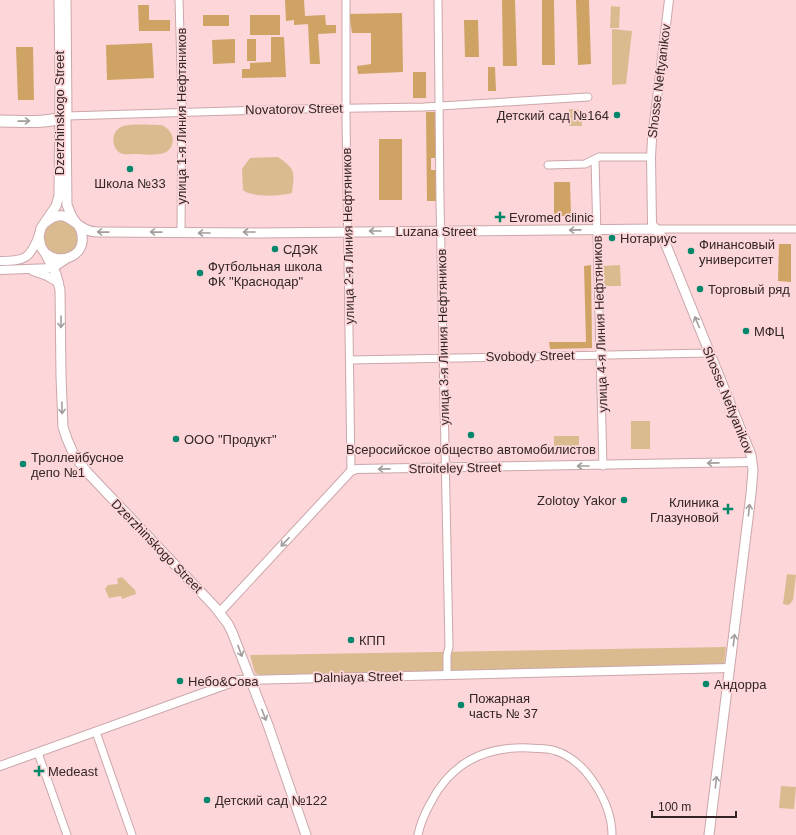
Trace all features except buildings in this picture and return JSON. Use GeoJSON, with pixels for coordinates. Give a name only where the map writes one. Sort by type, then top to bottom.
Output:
{"type":"FeatureCollection","features":[{"type":"Feature","properties":{"kind":"main road","name":"Dzerzhinskogo Street"},"geometry":{"type":"LineString","coordinates":[[59,0],[60,84],[66,196],[67,205],[82,231],[82,242],[78,251],[68,258]]}},
{"type":"Feature","properties":{"kind":"main road","name":"Dzerzhinskogo Street"},"geometry":{"type":"LineString","coordinates":[[65,0],[59,196],[56,206],[39,234],[40,244],[59,283],[62,418],[67,439],[72,452],[91,477],[220,612],[232,632],[268,725],[306,835]]}},
{"type":"Feature","properties":{"kind":"main road","name":"Novatorov Street"},"geometry":{"type":"LineString","coordinates":[[0,121],[62,117]]}},
{"type":"Feature","properties":{"kind":"main road"},"geometry":{"type":"LineString","coordinates":[[45,223],[52,218],[60,216],[69,218],[77,223]]}},
{"type":"Feature","properties":{"kind":"main road","name":"Luzana Street"},"geometry":{"type":"LineString","coordinates":[[77,223],[88,230],[98,232],[656,229]]}},
{"type":"Feature","properties":{"kind":"main road","name":"Shosse Neftyanikov"},"geometry":{"type":"LineString","coordinates":[[656,229],[664,240],[751,455],[752,462],[750,502],[709,835]]}},
{"type":"Feature","properties":{"kind":"main road"},"geometry":{"type":"LineString","coordinates":[[46,254],[55,259],[68,258]]}},
{"type":"Feature","properties":{"kind":"street","name":"улица 1-я Линия Нефтяников"},"geometry":{"type":"LineString","coordinates":[[179,0],[182,112],[182,232]]}},
{"type":"Feature","properties":{"kind":"street","name":"улица 2-я Линия Нефтяников"},"geometry":{"type":"LineString","coordinates":[[346,0],[351,471]]}},
{"type":"Feature","properties":{"kind":"street","name":"улица 3-я Линия Нефтяников"},"geometry":{"type":"LineString","coordinates":[[438,0],[449,645],[447,655],[447,674]]}},
{"type":"Feature","properties":{"kind":"street","name":"Shosse Neftyanikov"},"geometry":{"type":"LineString","coordinates":[[656,229],[652,224],[651,156],[669,0]]}},
{"type":"Feature","properties":{"kind":"street","name":"Novatorov Street"},"geometry":{"type":"LineString","coordinates":[[62,117],[182,112],[439,107],[588,97]]}},
{"type":"Feature","properties":{"kind":"street"},"geometry":{"type":"LineString","coordinates":[[548,165],[585,164],[599,157],[651,156]]}},
{"type":"Feature","properties":{"kind":"street","name":"улица 4-я Линия Нефтяников"},"geometry":{"type":"LineString","coordinates":[[595,159],[603,466]]}},
{"type":"Feature","properties":{"kind":"street","name":"Luzana Street"},"geometry":{"type":"LineString","coordinates":[[656,229],[796,229]]}},
{"type":"Feature","properties":{"kind":"street"},"geometry":{"type":"LineString","coordinates":[[0,262],[19,260],[28,256],[35,246],[39,234]]}},
{"type":"Feature","properties":{"kind":"street"},"geometry":{"type":"LineString","coordinates":[[0,270],[53,268],[68,258]]}},
{"type":"Feature","properties":{"kind":"street"},"geometry":{"type":"LineString","coordinates":[[25,269],[47,276],[59,283]]}},
{"type":"Feature","properties":{"kind":"street","name":"Svobody Street"},"geometry":{"type":"LineString","coordinates":[[350,360],[710,353]]}},
{"type":"Feature","properties":{"kind":"street","name":"Stroiteley Street"},"geometry":{"type":"LineString","coordinates":[[351,471],[357,469],[603,466],[752,462]]}},
{"type":"Feature","properties":{"kind":"street"},"geometry":{"type":"LineString","coordinates":[[220,612],[351,471]]}},
{"type":"Feature","properties":{"kind":"street","name":"Dalniaya Street"},"geometry":{"type":"LineString","coordinates":[[0,766],[239,680],[730,668]]}},
{"type":"Feature","properties":{"kind":"street"},"geometry":{"type":"LineString","coordinates":[[96,732],[132,835]]}},
{"type":"Feature","properties":{"kind":"street"},"geometry":{"type":"LineString","coordinates":[[418,835],[426,811],[437,790],[459,766],[494,751],[521,748],[556,751],[569,757],[582,769],[592,779],[601,792],[610,817],[612,835]]}},
{"type":"Feature","properties":{"kind":"street"},"geometry":{"type":"LineString","coordinates":[[38,753],[67,835]]}},
{"type":"Feature","properties":{"kind":"shaded area"},"geometry":{"type":"Polygon","coordinates":[[[285,0],[304,0],[305,16],[325,15],[326,25],[336,25],[336,33],[318,34],[320,64],[310,64],[308,24],[294,25],[294,20],[286,21],[285,0]]]}},
{"type":"Feature","properties":{"kind":"shaded area"},"geometry":{"type":"Polygon","coordinates":[[[502,0],[515,0],[517,66],[503,66],[502,0]]]}},
{"type":"Feature","properties":{"kind":"shaded area"},"geometry":{"type":"Polygon","coordinates":[[[542,0],[554,0],[555,65],[542,65],[542,0]]]}},
{"type":"Feature","properties":{"kind":"shaded area"},"geometry":{"type":"Polygon","coordinates":[[[576,0],[589,0],[591,64],[578,65],[576,0]]]}},
{"type":"Feature","properties":{"kind":"shaded area"},"geometry":{"type":"Polygon","coordinates":[[[138,5],[149,5],[149,20],[170,20],[170,31],[139,31],[138,5]]]}},
{"type":"Feature","properties":{"kind":"shaded area"},"geometry":{"type":"Polygon","coordinates":[[[611,6],[620,7],[619,28],[610,28],[611,6]]]}},
{"type":"Feature","properties":{"kind":"shaded area"},"geometry":{"type":"Polygon","coordinates":[[[402,13],[403,72],[358,74],[357,66],[371,64],[371,33],[352,33],[349,14],[402,13]]]}},
{"type":"Feature","properties":{"kind":"shaded area"},"geometry":{"type":"Polygon","coordinates":[[[203,15],[229,15],[229,26],[203,26],[203,15]]]}},
{"type":"Feature","properties":{"kind":"shaded area"},"geometry":{"type":"Polygon","coordinates":[[[250,15],[280,15],[280,35],[250,35],[250,15]]]}},
{"type":"Feature","properties":{"kind":"shaded area"},"geometry":{"type":"Polygon","coordinates":[[[464,20],[478,20],[479,57],[465,57],[464,20]]]}},
{"type":"Feature","properties":{"kind":"shaded area"},"geometry":{"type":"Polygon","coordinates":[[[612,29],[632,31],[626,84],[612,85],[612,29]]]}},
{"type":"Feature","properties":{"kind":"shaded area"},"geometry":{"type":"Polygon","coordinates":[[[271,37],[284,37],[286,77],[242,78],[242,69],[250,69],[250,63],[271,62],[271,37]]]}},
{"type":"Feature","properties":{"kind":"shaded area"},"geometry":{"type":"Polygon","coordinates":[[[235,39],[235,63],[213,64],[212,40],[235,39]]]}},
{"type":"Feature","properties":{"kind":"shaded area"},"geometry":{"type":"Polygon","coordinates":[[[247,39],[256,39],[256,61],[247,61],[247,39]]]}},
{"type":"Feature","properties":{"kind":"shaded area"},"geometry":{"type":"Polygon","coordinates":[[[152,43],[154,78],[107,80],[106,45],[152,43]]]}},
{"type":"Feature","properties":{"kind":"shaded area"},"geometry":{"type":"Polygon","coordinates":[[[16,47],[33,47],[34,100],[18,100],[16,47]]]}},
{"type":"Feature","properties":{"kind":"shaded area"},"geometry":{"type":"Polygon","coordinates":[[[488,67],[495,67],[496,91],[488,91],[488,67]]]}},
{"type":"Feature","properties":{"kind":"shaded area"},"geometry":{"type":"Polygon","coordinates":[[[413,72],[426,72],[426,98],[413,98],[413,72]]]}},
{"type":"Feature","properties":{"kind":"shaded area"},"geometry":{"type":"Polygon","coordinates":[[[569,109],[582,110],[582,126],[569,126],[569,109]]]}},
{"type":"Feature","properties":{"kind":"shaded area"},"geometry":{"type":"Polygon","coordinates":[[[426,112],[435,112],[435,158],[431,158],[431,170],[436,170],[436,201],[427,201],[426,112]]]}},
{"type":"Feature","properties":{"kind":"shaded area"},"geometry":{"type":"Polygon","coordinates":[[[135,125],[161,125],[169,130],[173,138],[171,147],[164,153],[153,155],[123,154],[120,153],[115,147],[113,140],[115,132],[121,127],[135,125]]]}},
{"type":"Feature","properties":{"kind":"shaded area"},"geometry":{"type":"Polygon","coordinates":[[[379,139],[402,139],[402,200],[379,200],[379,139]]]}},
{"type":"Feature","properties":{"kind":"shaded area"},"geometry":{"type":"Polygon","coordinates":[[[278,157],[288,165],[293,172],[292,193],[281,195],[260,195],[247,193],[243,190],[242,169],[250,158],[278,157]]]}},
{"type":"Feature","properties":{"kind":"shaded area"},"geometry":{"type":"Polygon","coordinates":[[[554,182],[570,182],[571,216],[554,216],[554,182]]]}},
{"type":"Feature","properties":{"kind":"shaded area"},"geometry":{"type":"Polygon","coordinates":[[[58,221],[64,221],[73,226],[77,232],[77,244],[73,250],[64,255],[58,255],[49,250],[44,241],[44,235],[49,226],[58,221]]]}},
{"type":"Feature","properties":{"kind":"shaded area"},"geometry":{"type":"Polygon","coordinates":[[[779,244],[791,244],[791,282],[778,281],[779,244]]]}},
{"type":"Feature","properties":{"kind":"shaded area"},"geometry":{"type":"Polygon","coordinates":[[[591,265],[592,348],[550,349],[549,342],[586,342],[584,266],[591,265]]]}},
{"type":"Feature","properties":{"kind":"shaded area"},"geometry":{"type":"Polygon","coordinates":[[[620,265],[621,286],[602,286],[602,266],[620,265]]]}},
{"type":"Feature","properties":{"kind":"shaded area"},"geometry":{"type":"Polygon","coordinates":[[[631,421],[650,421],[650,449],[631,449],[631,421]]]}},
{"type":"Feature","properties":{"kind":"shaded area"},"geometry":{"type":"Polygon","coordinates":[[[554,436],[579,436],[579,454],[554,454],[554,436]]]}},
{"type":"Feature","properties":{"kind":"shaded area"},"geometry":{"type":"Polygon","coordinates":[[[787,574],[796,575],[793,600],[789,605],[783,604],[787,574]]]}},
{"type":"Feature","properties":{"kind":"shaded area"},"geometry":{"type":"Polygon","coordinates":[[[122,577],[135,590],[136,594],[122,599],[121,596],[109,598],[105,589],[108,585],[118,584],[117,579],[122,577]]]}},
{"type":"Feature","properties":{"kind":"shaded area"},"geometry":{"type":"Polygon","coordinates":[[[726,647],[724,665],[262,676],[255,673],[250,655],[726,647]]]}},
{"type":"Feature","properties":{"kind":"shaded area"},"geometry":{"type":"Polygon","coordinates":[[[781,786],[796,787],[794,809],[779,808],[781,786]]]}},
{"type":"Feature","properties":{"kind":"place","name":"Детский сад №164"},"geometry":{"type":"Point","coordinates":[617,115]}},
{"type":"Feature","properties":{"kind":"place","name":"Школа №33"},"geometry":{"type":"Point","coordinates":[130,169]}},
{"type":"Feature","properties":{"kind":"place","name":"Evromed clinic"},"geometry":{"type":"Point","coordinates":[500,217]}},
{"type":"Feature","properties":{"kind":"place","name":"Нотариус"},"geometry":{"type":"Point","coordinates":[612,238]}},
{"type":"Feature","properties":{"kind":"place","name":"СДЭК"},"geometry":{"type":"Point","coordinates":[275,249]}},
{"type":"Feature","properties":{"kind":"place","name":"Финансовый университет"},"geometry":{"type":"Point","coordinates":[691,251]}},
{"type":"Feature","properties":{"kind":"place","name":"Футбольная школа ФК \"Краснодар\""},"geometry":{"type":"Point","coordinates":[200,273]}},
{"type":"Feature","properties":{"kind":"place","name":"Торговый ряд"},"geometry":{"type":"Point","coordinates":[700,289]}},
{"type":"Feature","properties":{"kind":"place","name":"МФЦ"},"geometry":{"type":"Point","coordinates":[746,331]}},
{"type":"Feature","properties":{"kind":"place","name":"Всеросийское общество автомобилистов"},"geometry":{"type":"Point","coordinates":[471,435]}},
{"type":"Feature","properties":{"kind":"place","name":"ООО \"Продукт\""},"geometry":{"type":"Point","coordinates":[176,439]}},
{"type":"Feature","properties":{"kind":"place","name":"Троллейбусное депо №1"},"geometry":{"type":"Point","coordinates":[23,464]}},
{"type":"Feature","properties":{"kind":"place","name":"Zolotoy Yakor"},"geometry":{"type":"Point","coordinates":[624,500]}},
{"type":"Feature","properties":{"kind":"place","name":"Клиника Глазуновой"},"geometry":{"type":"Point","coordinates":[728,509]}},
{"type":"Feature","properties":{"kind":"place","name":"КПП"},"geometry":{"type":"Point","coordinates":[351,640]}},
{"type":"Feature","properties":{"kind":"place","name":"Небо&Сова"},"geometry":{"type":"Point","coordinates":[180,681]}},
{"type":"Feature","properties":{"kind":"place","name":"Андорра"},"geometry":{"type":"Point","coordinates":[706,684]}},
{"type":"Feature","properties":{"kind":"place","name":"Пожарная часть № 37"},"geometry":{"type":"Point","coordinates":[461,705]}},
{"type":"Feature","properties":{"kind":"place","name":"Medeast"},"geometry":{"type":"Point","coordinates":[39,771]}},
{"type":"Feature","properties":{"kind":"place","name":"Детский сад №122"},"geometry":{"type":"Point","coordinates":[207,800]}}]}
